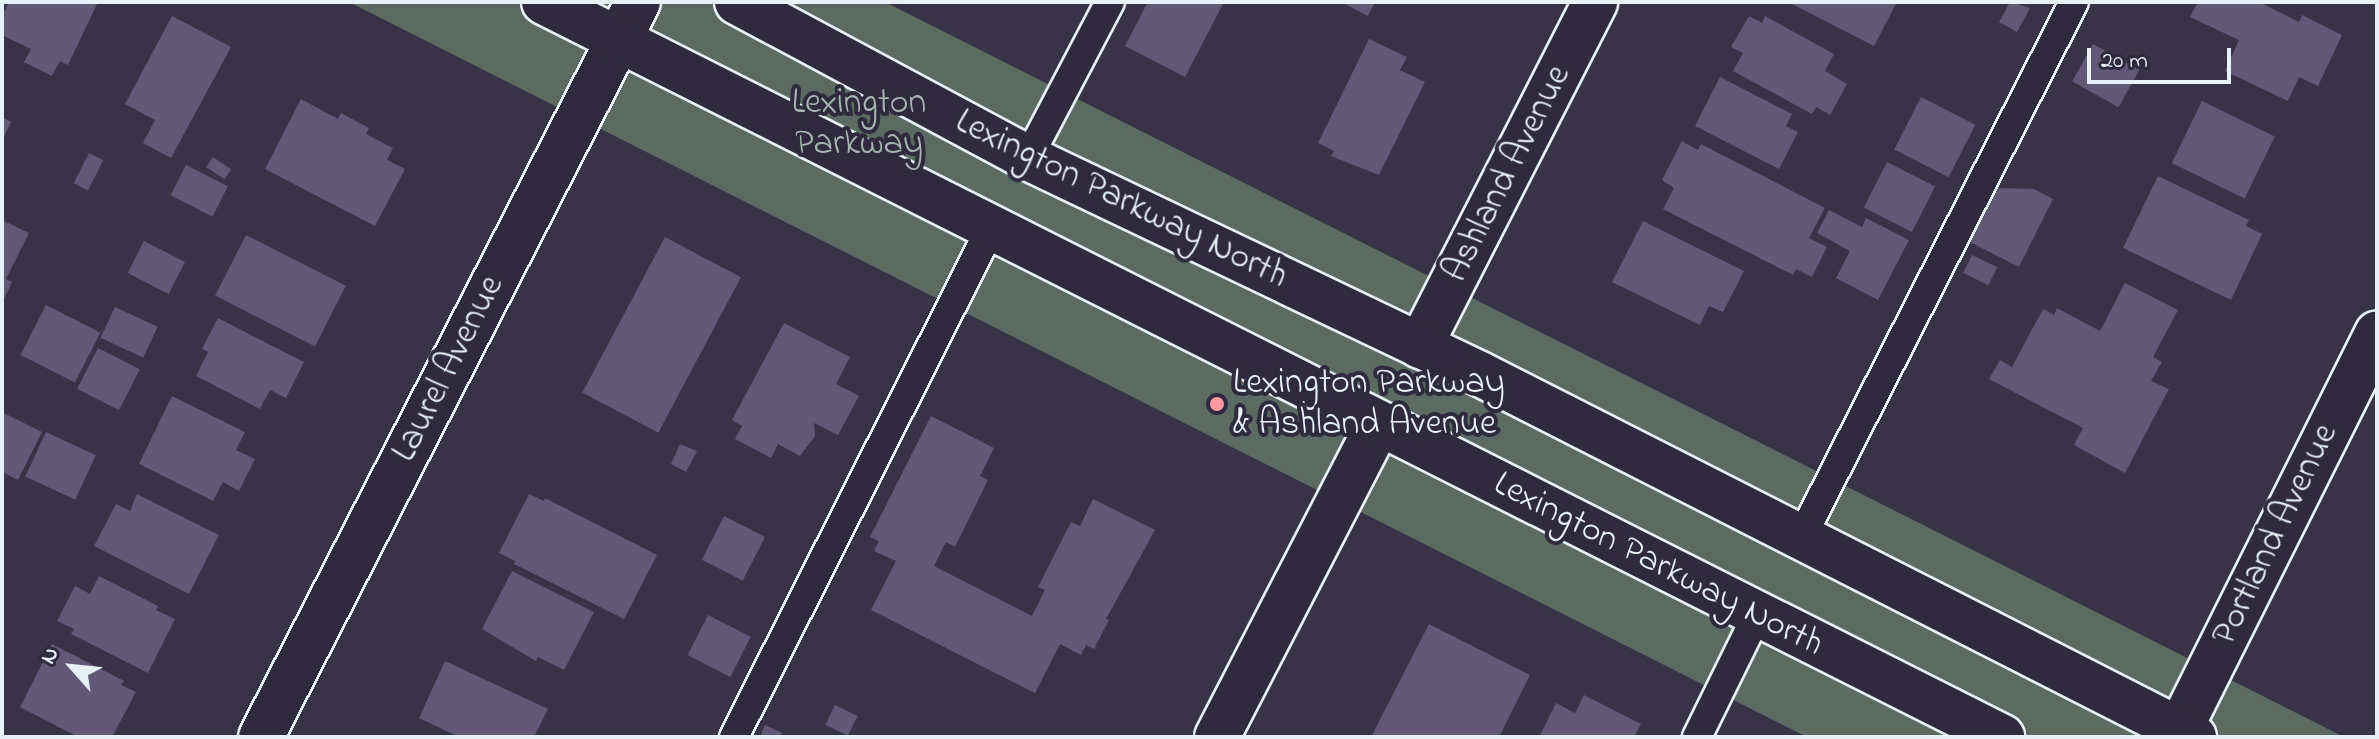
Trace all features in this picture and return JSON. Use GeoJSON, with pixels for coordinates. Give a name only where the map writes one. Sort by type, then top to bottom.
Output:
{"type":"FeatureCollection","features":[{"type":"Feature","properties":{"kind":"main road","name":"Lexington Parkway North"},"geometry":{"type":"LineString","coordinates":[[544,2],[628,20],[990,230],[2002,737]]}},
{"type":"Feature","properties":{"kind":"main road","name":"Lexington Parkway North"},"geometry":{"type":"LineString","coordinates":[[737,2],[1028,158],[1420,346],[1802,536],[2183,734]]}},
{"type":"Feature","properties":{"kind":"main road","name":"Ashland Avenue"},"geometry":{"type":"LineString","coordinates":[[1420,346],[1595,2]]}},
{"type":"Feature","properties":{"kind":"main road","name":"Laurel Avenue"},"geometry":{"type":"LineString","coordinates":[[261,737],[628,20]]}},
{"type":"Feature","properties":{"kind":"main road","name":"Portland Avenue"},"geometry":{"type":"LineString","coordinates":[[2183,734],[2377,333]]}},
{"type":"Feature","properties":{"kind":"main road"},"geometry":{"type":"LineString","coordinates":[[1217,737],[1378,425]]}},
{"type":"Feature","properties":{"kind":"lane"},"geometry":{"type":"LineString","coordinates":[[1028,158],[1110,2]]}},
{"type":"Feature","properties":{"kind":"lane"},"geometry":{"type":"LineString","coordinates":[[1802,536],[2074,2]]}},
{"type":"Feature","properties":{"kind":"lane"},"geometry":{"type":"LineString","coordinates":[[734,737],[990,230]]}},
{"type":"Feature","properties":{"kind":"lane"},"geometry":{"type":"LineString","coordinates":[[1697,737],[1757,615]]}},
{"type":"Feature","properties":{"kind":"green space","name":"Lexington Parkway"},"geometry":{"type":"Polygon","coordinates":[[[349,2],[885,2],[2344,737],[1807,737],[349,2]]]}},
{"type":"Feature","properties":{"kind":"building"},"geometry":{"type":"Polygon","coordinates":[[[9,2],[98,2],[68,65],[60,61],[52,76],[24,62],[31,49],[2,35],[2,16],[9,2]]]}},
{"type":"Feature","properties":{"kind":"building"},"geometry":{"type":"Polygon","coordinates":[[[1148,2],[1224,2],[1185,77],[1125,46],[1148,2]]]}},
{"type":"Feature","properties":{"kind":"building"},"geometry":{"type":"Polygon","coordinates":[[[1341,2],[1375,2],[1368,16],[1341,2]]]}},
{"type":"Feature","properties":{"kind":"building"},"geometry":{"type":"Polygon","coordinates":[[[1788,2],[1897,2],[1874,46],[1788,2]]]}},
{"type":"Feature","properties":{"kind":"building"},"geometry":{"type":"Polygon","coordinates":[[[2010,2],[2030,8],[2017,32],[1999,22],[2010,2]]]}},
{"type":"Feature","properties":{"kind":"building"},"geometry":{"type":"Polygon","coordinates":[[[2198,2],[2259,2],[2299,22],[2302,15],[2342,35],[2318,86],[2299,77],[2288,101],[2225,71],[2239,40],[2190,17],[2198,2]]]}},
{"type":"Feature","properties":{"kind":"building"},"geometry":{"type":"Polygon","coordinates":[[[172,16],[231,47],[171,158],[143,143],[155,120],[125,104],[172,16]]]}},
{"type":"Feature","properties":{"kind":"building"},"geometry":{"type":"Polygon","coordinates":[[[1749,16],[1762,23],[1765,16],[1834,54],[1825,71],[1847,84],[1830,115],[1816,107],[1812,114],[1733,71],[1743,53],[1731,47],[1749,16]]]}},
{"type":"Feature","properties":{"kind":"building"},"geometry":{"type":"Polygon","coordinates":[[[1369,39],[1407,57],[1400,70],[1425,82],[1379,175],[1331,156],[1334,151],[1318,143],[1369,39]]]}},
{"type":"Feature","properties":{"kind":"building"},"geometry":{"type":"Polygon","coordinates":[[[2093,44],[2139,70],[2119,107],[2072,82],[2093,44]]]}},
{"type":"Feature","properties":{"kind":"building"},"geometry":{"type":"Polygon","coordinates":[[[1720,77],[1792,114],[1786,126],[1798,132],[1779,169],[1695,126],[1720,77]]]}},
{"type":"Feature","properties":{"kind":"building"},"geometry":{"type":"Polygon","coordinates":[[[1921,97],[1975,125],[1949,177],[1894,150],[1921,97]]]}},
{"type":"Feature","properties":{"kind":"building"},"geometry":{"type":"Polygon","coordinates":[[[301,99],[338,119],[341,113],[369,128],[366,134],[393,148],[387,160],[405,169],[375,226],[265,169],[301,99]]]}},
{"type":"Feature","properties":{"kind":"building"},"geometry":{"type":"Polygon","coordinates":[[[2202,101],[2275,137],[2245,199],[2172,163],[2202,101]]]}},
{"type":"Feature","properties":{"kind":"building"},"geometry":{"type":"Polygon","coordinates":[[[2,117],[11,122],[2,141],[2,117]]]}},
{"type":"Feature","properties":{"kind":"building"},"geometry":{"type":"Polygon","coordinates":[[[1682,141],[1698,150],[1701,144],[1825,208],[1809,238],[1827,247],[1812,277],[1796,269],[1793,275],[1663,209],[1674,188],[1662,180],[1682,141]]]}},
{"type":"Feature","properties":{"kind":"building"},"geometry":{"type":"Polygon","coordinates":[[[89,153],[103,160],[88,191],[74,183],[89,153]]]}},
{"type":"Feature","properties":{"kind":"building"},"geometry":{"type":"Polygon","coordinates":[[[213,157],[231,169],[225,179],[206,167],[213,157]]]}},
{"type":"Feature","properties":{"kind":"building"},"geometry":{"type":"Polygon","coordinates":[[[1887,162],[1935,187],[1912,232],[1864,207],[1887,162]]]}},
{"type":"Feature","properties":{"kind":"building"},"geometry":{"type":"Polygon","coordinates":[[[186,165],[228,186],[212,217],[171,195],[186,165]]]}},
{"type":"Feature","properties":{"kind":"building"},"geometry":{"type":"Polygon","coordinates":[[[2158,176],[2249,220],[2246,226],[2262,234],[2231,300],[2123,248],[2158,176]]]}},
{"type":"Feature","properties":{"kind":"building"},"geometry":{"type":"Polygon","coordinates":[[[1998,188],[2034,189],[2053,199],[2019,267],[1968,241],[1998,188]]]}},
{"type":"Feature","properties":{"kind":"building"},"geometry":{"type":"Polygon","coordinates":[[[1829,210],[1862,227],[1866,218],[1909,240],[1878,300],[1836,278],[1850,251],[1817,233],[1829,210]]]}},
{"type":"Feature","properties":{"kind":"building"},"geometry":{"type":"Polygon","coordinates":[[[2,220],[29,233],[6,279],[12,282],[2,303],[2,220]]]}},
{"type":"Feature","properties":{"kind":"building"},"geometry":{"type":"Polygon","coordinates":[[[1643,221],[1744,271],[1723,312],[1709,306],[1700,325],[1612,282],[1643,221]]]}},
{"type":"Feature","properties":{"kind":"building"},"geometry":{"type":"Polygon","coordinates":[[[246,235],[346,286],[315,346],[215,296],[246,235]]]}},
{"type":"Feature","properties":{"kind":"building"},"geometry":{"type":"Polygon","coordinates":[[[665,237],[741,277],[658,433],[582,392],[665,237]]]}},
{"type":"Feature","properties":{"kind":"building"},"geometry":{"type":"Polygon","coordinates":[[[144,241],[185,262],[169,294],[128,273],[144,241]]]}},
{"type":"Feature","properties":{"kind":"building"},"geometry":{"type":"Polygon","coordinates":[[[1972,255],[1997,267],[1988,285],[1963,273],[1972,255]]]}},
{"type":"Feature","properties":{"kind":"building"},"geometry":{"type":"Polygon","coordinates":[[[2125,283],[2178,310],[2153,357],[2162,362],[2151,381],[2169,389],[2125,473],[2074,445],[2083,428],[1989,379],[2000,360],[2012,367],[2043,309],[2054,315],[2057,308],[2100,331],[2125,283]]]}},
{"type":"Feature","properties":{"kind":"building"},"geometry":{"type":"Polygon","coordinates":[[[46,305],[100,333],[75,383],[21,355],[46,305]]]}},
{"type":"Feature","properties":{"kind":"building"},"geometry":{"type":"Polygon","coordinates":[[[115,307],[158,327],[143,358],[101,338],[115,307]]]}},
{"type":"Feature","properties":{"kind":"building"},"geometry":{"type":"Polygon","coordinates":[[[218,318],[304,362],[286,398],[270,390],[260,409],[196,376],[208,352],[202,349],[218,318]]]}},
{"type":"Feature","properties":{"kind":"building"},"geometry":{"type":"Polygon","coordinates":[[[784,323],[850,357],[836,384],[859,396],[838,435],[814,423],[815,436],[800,456],[778,444],[771,458],[735,439],[742,426],[732,420],[784,323]]]}},
{"type":"Feature","properties":{"kind":"building"},"geometry":{"type":"Polygon","coordinates":[[[98,348],[140,369],[119,410],[77,389],[98,348]]]}},
{"type":"Feature","properties":{"kind":"building"},"geometry":{"type":"Polygon","coordinates":[[[172,396],[245,432],[236,450],[255,459],[239,491],[223,482],[213,501],[139,464],[172,396]]]}},
{"type":"Feature","properties":{"kind":"building"},"geometry":{"type":"Polygon","coordinates":[[[2,412],[42,432],[18,480],[2,472],[2,412]]]}},
{"type":"Feature","properties":{"kind":"building"},"geometry":{"type":"Polygon","coordinates":[[[931,416],[994,448],[980,476],[988,480],[955,547],[946,542],[934,566],[1032,616],[1045,590],[1038,587],[1071,522],[1080,526],[1093,499],[1155,530],[1106,619],[1109,620],[1094,649],[1086,645],[1081,655],[1060,644],[1035,693],[871,610],[896,561],[874,551],[879,541],[870,537],[931,416]]]}},
{"type":"Feature","properties":{"kind":"building"},"geometry":{"type":"Polygon","coordinates":[[[46,432],[96,455],[75,500],[25,476],[46,432]]]}},
{"type":"Feature","properties":{"kind":"building"},"geometry":{"type":"Polygon","coordinates":[[[680,444],[697,451],[686,472],[671,464],[680,444]]]}},
{"type":"Feature","properties":{"kind":"building"},"geometry":{"type":"Polygon","coordinates":[[[137,494],[219,535],[189,594],[94,546],[116,504],[130,511],[137,494]]]}},
{"type":"Feature","properties":{"kind":"building"},"geometry":{"type":"Polygon","coordinates":[[[529,494],[544,501],[545,498],[657,555],[624,619],[514,564],[515,561],[499,553],[529,494]]]}},
{"type":"Feature","properties":{"kind":"building"},"geometry":{"type":"Polygon","coordinates":[[[724,516],[765,537],[743,581],[702,560],[724,516]]]}},
{"type":"Feature","properties":{"kind":"building"},"geometry":{"type":"Polygon","coordinates":[[[512,571],[594,612],[564,670],[538,657],[536,661],[482,629],[512,571]]]}},
{"type":"Feature","properties":{"kind":"building"},"geometry":{"type":"Polygon","coordinates":[[[99,576],[158,606],[156,610],[175,619],[148,673],[71,634],[74,629],[57,621],[75,586],[90,594],[99,576]]]}},
{"type":"Feature","properties":{"kind":"building"},"geometry":{"type":"Polygon","coordinates":[[[708,615],[751,637],[730,677],[688,655],[708,615]]]}},
{"type":"Feature","properties":{"kind":"building"},"geometry":{"type":"Polygon","coordinates":[[[1429,624],[1530,675],[1499,737],[1371,737],[1429,624]]]}},
{"type":"Feature","properties":{"kind":"building"},"geometry":{"type":"Polygon","coordinates":[[[52,644],[124,681],[121,685],[136,692],[112,737],[78,737],[20,707],[52,644]]]}},
{"type":"Feature","properties":{"kind":"building"},"geometry":{"type":"Polygon","coordinates":[[[445,661],[548,709],[534,737],[459,737],[419,718],[445,661]]]}},
{"type":"Feature","properties":{"kind":"building"},"geometry":{"type":"Polygon","coordinates":[[[1584,695],[1641,724],[1634,737],[1539,737],[1556,703],[1575,713],[1584,695]]]}},
{"type":"Feature","properties":{"kind":"building"},"geometry":{"type":"Polygon","coordinates":[[[835,705],[857,716],[848,736],[825,725],[835,705]]]}},
{"type":"Feature","properties":{"kind":"building"},"geometry":{"type":"Polygon","coordinates":[[[765,725],[782,733],[780,737],[760,737],[765,725]]]}},
{"type":"Feature","properties":{"kind":"place","name":"Lexington Parkway & Ashland Avenue"},"geometry":{"type":"Point","coordinates":[1217,404]}}]}
